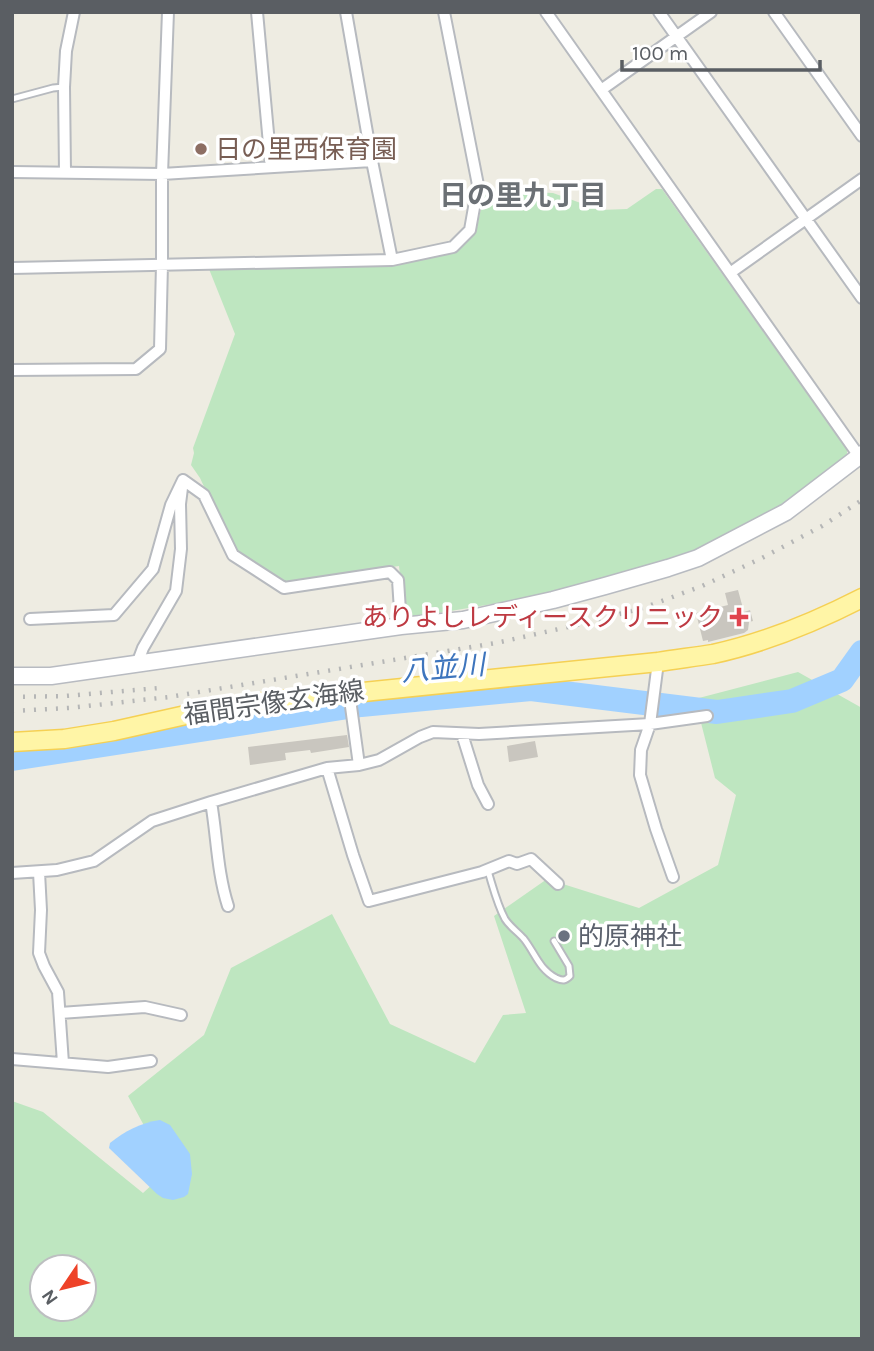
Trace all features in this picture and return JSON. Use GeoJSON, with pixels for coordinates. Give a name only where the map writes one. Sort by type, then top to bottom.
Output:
{"type":"FeatureCollection","features":[{"type":"Feature","properties":{"kind":"main road","name":"福間宗像玄海線"},"geometry":{"type":"LineString","coordinates":[[12,742],[114,732],[226,706],[350,698],[711,654],[785,632],[862,598]]}},
{"type":"Feature","properties":{"kind":"street"},"geometry":{"type":"LineString","coordinates":[[65,172],[66,51],[74,12]]}},
{"type":"Feature","properties":{"kind":"street"},"geometry":{"type":"LineString","coordinates":[[12,370],[136,369],[160,349],[162,174],[168,12]]}},
{"type":"Feature","properties":{"kind":"street"},"geometry":{"type":"LineString","coordinates":[[257,12],[271,166]]}},
{"type":"Feature","properties":{"kind":"street"},"geometry":{"type":"LineString","coordinates":[[346,12],[392,260]]}},
{"type":"Feature","properties":{"kind":"street"},"geometry":{"type":"LineString","coordinates":[[12,268],[392,260],[453,247],[470,230],[478,185],[444,12]]}},
{"type":"Feature","properties":{"kind":"street"},"geometry":{"type":"LineString","coordinates":[[12,676],[51,677],[401,626],[463,620],[553,600],[698,558],[786,512],[860,455],[546,12]]}},
{"type":"Feature","properties":{"kind":"street"},"geometry":{"type":"LineString","coordinates":[[659,12],[862,298]]}},
{"type":"Feature","properties":{"kind":"street"},"geometry":{"type":"LineString","coordinates":[[601,90],[711,12]]}},
{"type":"Feature","properties":{"kind":"street"},"geometry":{"type":"LineString","coordinates":[[774,12],[862,136]]}},
{"type":"Feature","properties":{"kind":"street"},"geometry":{"type":"LineString","coordinates":[[12,172],[162,174],[372,161]]}},
{"type":"Feature","properties":{"kind":"street"},"geometry":{"type":"LineString","coordinates":[[730,273],[862,179]]}},
{"type":"Feature","properties":{"kind":"street"},"geometry":{"type":"LineString","coordinates":[[183,480],[204,495],[233,555],[284,588],[390,572],[398,580],[401,626]]}},
{"type":"Feature","properties":{"kind":"street"},"geometry":{"type":"LineString","coordinates":[[30,619],[114,615],[153,569],[170,505],[183,480]]}},
{"type":"Feature","properties":{"kind":"street"},"geometry":{"type":"LineString","coordinates":[[136,664],[176,591],[181,549],[180,504],[183,480]]}},
{"type":"Feature","properties":{"kind":"street"},"geometry":{"type":"LineString","coordinates":[[658,662],[650,724],[641,750],[640,775],[673,877]]}},
{"type":"Feature","properties":{"kind":"street"},"geometry":{"type":"LineString","coordinates":[[350,698],[359,765]]}},
{"type":"Feature","properties":{"kind":"street"},"geometry":{"type":"LineString","coordinates":[[12,873],[57,870],[94,861],[152,821],[327,768],[379,760],[433,732],[479,734],[650,724],[707,716]]}},
{"type":"Feature","properties":{"kind":"street"},"geometry":{"type":"LineString","coordinates":[[462,734],[478,785],[488,804]]}},
{"type":"Feature","properties":{"kind":"street"},"geometry":{"type":"LineString","coordinates":[[327,768],[369,901],[488,871],[509,862],[517,864],[531,859],[558,884]]}},
{"type":"Feature","properties":{"kind":"street"},"geometry":{"type":"LineString","coordinates":[[211,802],[222,885],[228,906]]}},
{"type":"Feature","properties":{"kind":"street"},"geometry":{"type":"LineString","coordinates":[[39,872],[39,953],[58,992],[63,1063]]}},
{"type":"Feature","properties":{"kind":"street"},"geometry":{"type":"LineString","coordinates":[[60,1013],[145,1007],[181,1015]]}},
{"type":"Feature","properties":{"kind":"street"},"geometry":{"type":"LineString","coordinates":[[12,1059],[108,1067],[150,1061]]}},
{"type":"Feature","properties":{"kind":"lane"},"geometry":{"type":"LineString","coordinates":[[12,99],[64,87]]}},
{"type":"Feature","properties":{"kind":"lane"},"geometry":{"type":"LineString","coordinates":[[488,871],[509,925],[527,943],[547,973],[562,981],[570,975],[569,966],[554,941]]}},
{"type":"Feature","properties":{"kind":"green space"},"geometry":{"type":"Polygon","coordinates":[[[656,189],[662,189],[847,450],[847,458],[773,513],[688,553],[648,568],[545,595],[409,618],[404,611],[399,566],[284,583],[234,551],[200,478],[191,465],[193,448],[235,334],[209,269],[395,266],[453,252],[476,232],[484,194],[488,190],[553,193],[600,210],[627,209],[656,189]]]}},
{"type":"Feature","properties":{"kind":"green space"},"geometry":{"type":"Polygon","coordinates":[[[798,672],[862,708],[862,1339],[12,1339],[12,1101],[43,1112],[143,1193],[168,1170],[128,1096],[204,1035],[231,968],[332,914],[390,1024],[475,1063],[503,1015],[526,1013],[494,916],[547,879],[639,908],[718,865],[736,795],[715,778],[695,699],[798,672]]]}},
{"type":"Feature","properties":{"kind":"water"},"geometry":{"type":"Polygon","coordinates":[[[160,1120],[170,1125],[190,1154],[192,1174],[188,1194],[173,1200],[157,1194],[109,1148],[110,1143],[127,1131],[160,1120]]]}},
{"type":"Feature","properties":{"kind":"building","name":"ありよしレディースクリニック"},"geometry":{"type":"Polygon","coordinates":[[[738,590],[744,612],[750,610],[753,621],[749,622],[748,630],[708,642],[703,641],[696,613],[728,605],[725,593],[738,590]]]}},
{"type":"Feature","properties":{"kind":"building"},"geometry":{"type":"Polygon","coordinates":[[[347,735],[349,747],[311,753],[310,750],[285,753],[286,760],[250,765],[248,747],[347,735]]]}},
{"type":"Feature","properties":{"kind":"building"},"geometry":{"type":"Polygon","coordinates":[[[535,741],[538,757],[509,762],[507,746],[535,741]]]}},
{"type":"Feature","properties":{"kind":"waterway","name":"八並川"},"geometry":{"type":"LineString","coordinates":[[12,759],[361,705],[531,689],[717,712],[792,701],[842,680],[862,652]]}},
{"type":"Feature","properties":{"kind":"railway"},"geometry":{"type":"LineString","coordinates":[[12,711],[169,697],[496,643],[577,625],[643,608],[702,586],[822,526],[862,500]]}},
{"type":"Feature","properties":{"kind":"railway"},"geometry":{"type":"LineString","coordinates":[[12,697],[65,696],[159,688]]}},
{"type":"Feature","properties":{"kind":"place","name":"日の里西保育園"},"geometry":{"type":"Point","coordinates":[201,149]}},
{"type":"Feature","properties":{"kind":"place","name":"ありよしレディースクリニック"},"geometry":{"type":"Point","coordinates":[739,617]}},
{"type":"Feature","properties":{"kind":"place","name":"的原神社"},"geometry":{"type":"Point","coordinates":[564,936]}},
{"type":"Feature","properties":{"kind":"district","name":"日の里九丁目"},"geometry":{"type":"Point","coordinates":[523,195]}}]}
